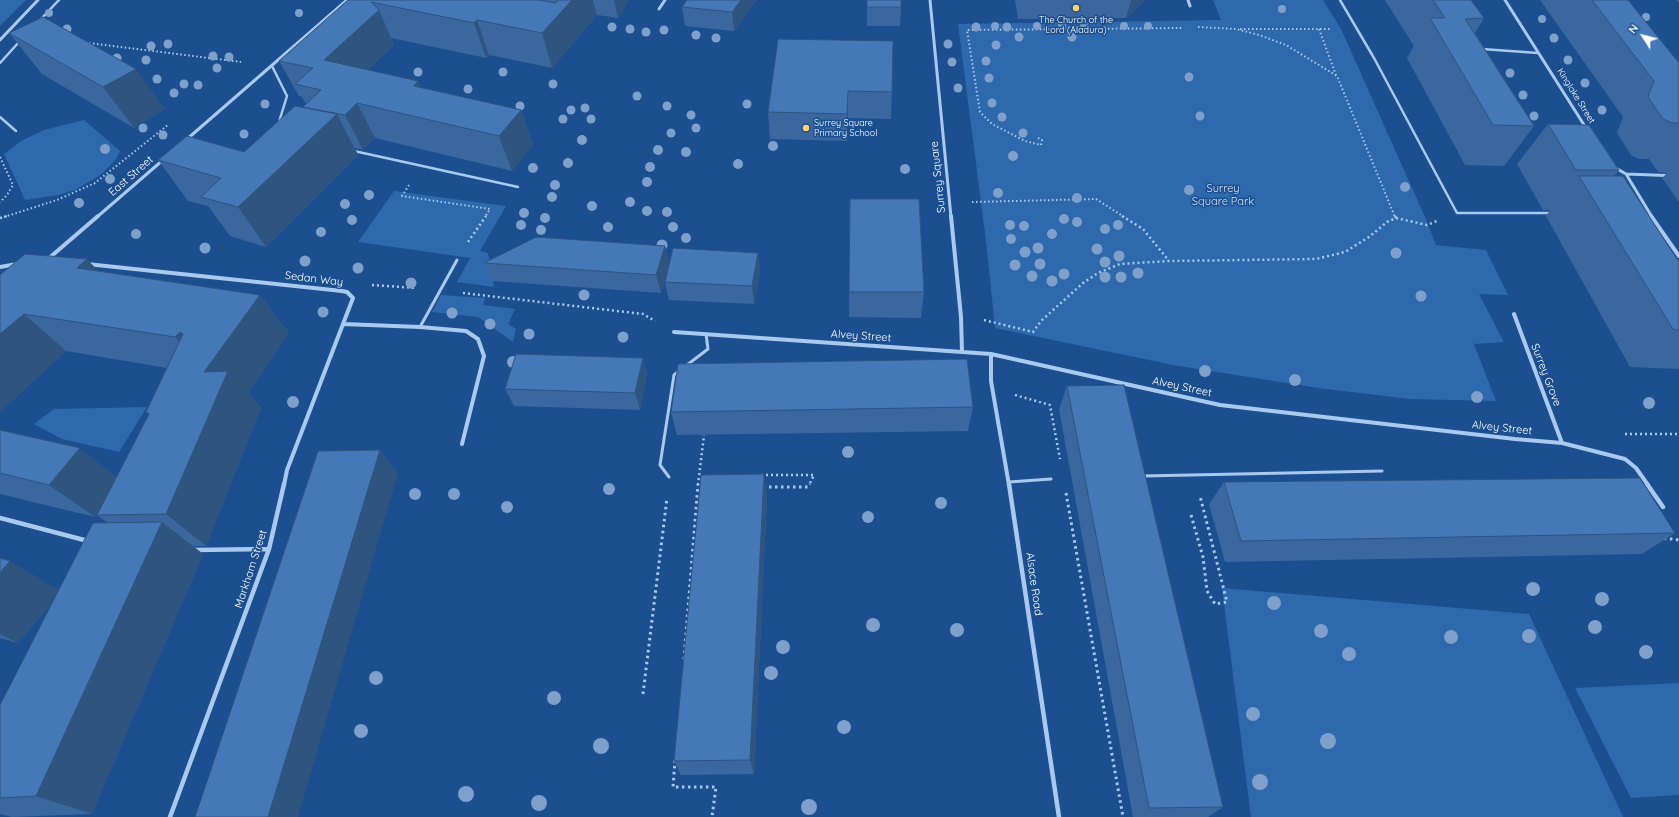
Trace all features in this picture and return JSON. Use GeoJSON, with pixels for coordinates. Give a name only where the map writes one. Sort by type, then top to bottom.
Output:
{"type":"FeatureCollection","features":[{"type":"Feature","properties":{"kind":"street"},"geometry":{"type":"LineString","coordinates":[[0,40],[38,0]]}},
{"type":"Feature","properties":{"kind":"street"},"geometry":{"type":"LineString","coordinates":[[182,144],[347,0]]}},
{"type":"Feature","properties":{"kind":"street"},"geometry":{"type":"LineString","coordinates":[[659,9],[665,0]]}},
{"type":"Feature","properties":{"kind":"street","name":"Surrey Square"},"geometry":{"type":"LineString","coordinates":[[930,0],[961,316],[962,352]]}},
{"type":"Feature","properties":{"kind":"street"},"geometry":{"type":"LineString","coordinates":[[1188,0],[1190,6]]}},
{"type":"Feature","properties":{"kind":"street","name":"Kinglake Street"},"geometry":{"type":"LineString","coordinates":[[1505,0],[1587,129]]}},
{"type":"Feature","properties":{"kind":"street","name":"East Street"},"geometry":{"type":"LineString","coordinates":[[52,261],[46,261],[164,159]]}},
{"type":"Feature","properties":{"kind":"street"},"geometry":{"type":"LineString","coordinates":[[1608,162],[1626,174],[1649,213],[1679,256]]}},
{"type":"Feature","properties":{"kind":"street"},"geometry":{"type":"LineString","coordinates":[[1626,174],[1679,176]]}},
{"type":"Feature","properties":{"kind":"street"},"geometry":{"type":"LineString","coordinates":[[0,267],[23,263]]}},
{"type":"Feature","properties":{"kind":"street","name":"Sedan Way"},"geometry":{"type":"LineString","coordinates":[[80,263],[347,292],[353,298],[343,324]]}},
{"type":"Feature","properties":{"kind":"street","name":"Surrey Grove"},"geometry":{"type":"LineString","coordinates":[[1514,314],[1562,443]]}},
{"type":"Feature","properties":{"kind":"street"},"geometry":{"type":"LineString","coordinates":[[343,324],[420,327],[466,331],[478,339],[484,356],[462,444]]}},
{"type":"Feature","properties":{"kind":"street","name":"Markham Street"},"geometry":{"type":"LineString","coordinates":[[170,817],[269,549],[287,470],[343,324]]}},
{"type":"Feature","properties":{"kind":"street","name":"Alvey Street"},"geometry":{"type":"LineString","coordinates":[[674,332],[991,354],[1220,404],[1562,443],[1626,459],[1636,468],[1663,507]]}},
{"type":"Feature","properties":{"kind":"street","name":"Alsace Road"},"geometry":{"type":"LineString","coordinates":[[991,354],[991,381],[1009,482],[1059,817]]}},
{"type":"Feature","properties":{"kind":"street"},"geometry":{"type":"LineString","coordinates":[[0,518],[92,542]]}},
{"type":"Feature","properties":{"kind":"street"},"geometry":{"type":"LineString","coordinates":[[184,550],[269,549]]}},
{"type":"Feature","properties":{"kind":"lane"},"geometry":{"type":"LineString","coordinates":[[38,23],[59,0]]}},
{"type":"Feature","properties":{"kind":"lane"},"geometry":{"type":"LineString","coordinates":[[1340,0],[1457,213],[1556,212]]}},
{"type":"Feature","properties":{"kind":"lane"},"geometry":{"type":"LineString","coordinates":[[341,5],[349,6]]}},
{"type":"Feature","properties":{"kind":"lane"},"geometry":{"type":"LineString","coordinates":[[0,63],[22,40]]}},
{"type":"Feature","properties":{"kind":"lane"},"geometry":{"type":"LineString","coordinates":[[1477,48],[1495,51],[1538,53]]}},
{"type":"Feature","properties":{"kind":"lane"},"geometry":{"type":"LineString","coordinates":[[272,66],[287,96],[278,126]]}},
{"type":"Feature","properties":{"kind":"lane"},"geometry":{"type":"LineString","coordinates":[[0,117],[16,131]]}},
{"type":"Feature","properties":{"kind":"lane"},"geometry":{"type":"LineString","coordinates":[[352,151],[518,188]]}},
{"type":"Feature","properties":{"kind":"lane"},"geometry":{"type":"LineString","coordinates":[[1641,213],[1649,213]]}},
{"type":"Feature","properties":{"kind":"lane"},"geometry":{"type":"LineString","coordinates":[[420,327],[457,260]]}},
{"type":"Feature","properties":{"kind":"lane"},"geometry":{"type":"LineString","coordinates":[[669,476],[660,465],[674,375],[708,349],[706,334]]}},
{"type":"Feature","properties":{"kind":"lane"},"geometry":{"type":"LineString","coordinates":[[1137,476],[1382,471]]}},
{"type":"Feature","properties":{"kind":"lane"},"geometry":{"type":"LineString","coordinates":[[1009,482],[1051,479]]}},
{"type":"Feature","properties":{"kind":"path"},"geometry":{"type":"LineString","coordinates":[[1190,6],[1199,27]]}},
{"type":"Feature","properties":{"kind":"path"},"geometry":{"type":"LineString","coordinates":[[1038,138],[1042,140],[1041,145],[1025,141],[992,124],[980,112],[967,30],[1183,28]]}},
{"type":"Feature","properties":{"kind":"path"},"geometry":{"type":"LineString","coordinates":[[1191,28],[1357,30]]}},
{"type":"Feature","properties":{"kind":"path"},"geometry":{"type":"LineString","coordinates":[[1236,29],[1286,45],[1312,59],[1337,76]]}},
{"type":"Feature","properties":{"kind":"path"},"geometry":{"type":"LineString","coordinates":[[1319,29],[1396,218]]}},
{"type":"Feature","properties":{"kind":"path"},"geometry":{"type":"LineString","coordinates":[[82,43],[245,62],[239,67]]}},
{"type":"Feature","properties":{"kind":"path"},"geometry":{"type":"LineString","coordinates":[[0,218],[57,200],[95,182],[170,123]]}},
{"type":"Feature","properties":{"kind":"path"},"geometry":{"type":"LineString","coordinates":[[0,157],[13,185],[0,202]]}},
{"type":"Feature","properties":{"kind":"path"},"geometry":{"type":"LineString","coordinates":[[420,166],[402,196],[490,209],[457,260]]}},
{"type":"Feature","properties":{"kind":"path"},"geometry":{"type":"LineString","coordinates":[[950,202],[1096,199],[1143,230],[1169,261]]}},
{"type":"Feature","properties":{"kind":"path"},"geometry":{"type":"LineString","coordinates":[[980,319],[994,324],[1033,332],[1041,320],[1063,299],[1098,273],[1120,264],[1169,261],[1316,259],[1345,252],[1369,238],[1387,222],[1396,218],[1428,225],[1457,213]]}},
{"type":"Feature","properties":{"kind":"path"},"geometry":{"type":"LineString","coordinates":[[391,286],[440,290],[642,314],[660,323]]}},
{"type":"Feature","properties":{"kind":"path"},"geometry":{"type":"LineString","coordinates":[[683,661],[698,486],[704,435]]}},
{"type":"Feature","properties":{"kind":"path"},"geometry":{"type":"LineString","coordinates":[[756,475],[814,475],[808,487],[761,487]]}},
{"type":"Feature","properties":{"kind":"path"},"geometry":{"type":"LineString","coordinates":[[643,694],[669,476]]}},
{"type":"Feature","properties":{"kind":"path"},"geometry":{"type":"LineString","coordinates":[[1191,515],[1203,557],[1207,591],[1214,604],[1228,602],[1200,495],[1192,496]]}},
{"type":"Feature","properties":{"kind":"path"},"geometry":{"type":"LineString","coordinates":[[1660,538],[1679,540]]}},
{"type":"Feature","properties":{"kind":"path"},"geometry":{"type":"LineString","coordinates":[[675,756],[673,787],[716,787],[712,817]]}},
{"type":"Feature","properties":{"kind":"green space"},"geometry":{"type":"Polygon","coordinates":[[[0,0],[26,0],[0,26],[0,0]]]}},
{"type":"Feature","properties":{"kind":"green space","name":"Surrey Square Park"},"geometry":{"type":"Polygon","coordinates":[[[1213,0],[1323,0],[1341,29],[1425,217],[1436,245],[1486,250],[1508,295],[1479,294],[1504,342],[1474,344],[1496,401],[1410,399],[1318,388],[1173,365],[995,328],[986,241],[958,24],[1221,20],[1213,0]]]}},
{"type":"Feature","properties":{"kind":"green space"},"geometry":{"type":"Polygon","coordinates":[[[84,120],[120,151],[116,159],[102,174],[75,190],[58,195],[25,200],[4,154],[21,141],[44,130],[84,120]]]}},
{"type":"Feature","properties":{"kind":"green space"},"geometry":{"type":"Polygon","coordinates":[[[394,191],[506,206],[480,251],[488,253],[494,287],[457,282],[470,258],[358,242],[394,191]]]}},
{"type":"Feature","properties":{"kind":"green space"},"geometry":{"type":"Polygon","coordinates":[[[441,295],[485,298],[483,305],[515,309],[508,324],[516,329],[513,342],[478,317],[432,312],[441,295]]]}},
{"type":"Feature","properties":{"kind":"green space"},"geometry":{"type":"Polygon","coordinates":[[[147,407],[119,452],[62,439],[34,424],[54,409],[147,407]]]}},
{"type":"Feature","properties":{"kind":"green space"},"geometry":{"type":"Polygon","coordinates":[[[1222,588],[1529,614],[1623,817],[1251,817],[1222,588]]]}},
{"type":"Feature","properties":{"kind":"green space"},"geometry":{"type":"Polygon","coordinates":[[[1679,683],[1679,795],[1631,798],[1575,688],[1679,683]]]}},
{"type":"Feature","properties":{"kind":"building"},"geometry":{"type":"Polygon","coordinates":[[[348,0],[538,0],[555,3],[558,0],[572,0],[542,33],[477,20],[474,23],[371,2],[379,10],[324,60],[418,81],[414,86],[521,110],[499,136],[357,103],[345,115],[303,107],[321,90],[295,84],[313,68],[279,61],[348,0]]]}},
{"type":"Feature","properties":{"kind":"building"},"geometry":{"type":"Polygon","coordinates":[[[687,0],[741,0],[732,12],[682,7],[687,0]]]}},
{"type":"Feature","properties":{"kind":"building"},"geometry":{"type":"Polygon","coordinates":[[[867,0],[901,0],[901,7],[867,7],[867,0]]]}},
{"type":"Feature","properties":{"kind":"building"},"geometry":{"type":"Polygon","coordinates":[[[1433,0],[1471,0],[1484,18],[1465,19],[1534,126],[1493,125],[1430,18],[1445,18],[1433,0]]]}},
{"type":"Feature","properties":{"kind":"building"},"geometry":{"type":"Polygon","coordinates":[[[1592,0],[1628,0],[1679,63],[1679,123],[1672,123],[1663,119],[1648,97],[1654,81],[1592,0]]]}},
{"type":"Feature","properties":{"kind":"building"},"geometry":{"type":"Polygon","coordinates":[[[43,17],[136,69],[103,87],[9,33],[43,17]]]}},
{"type":"Feature","properties":{"kind":"building"},"geometry":{"type":"Polygon","coordinates":[[[778,39],[893,41],[892,92],[848,91],[847,114],[768,112],[778,39]]]}},
{"type":"Feature","properties":{"kind":"building"},"geometry":{"type":"Polygon","coordinates":[[[295,106],[337,114],[238,207],[201,197],[221,178],[158,160],[187,136],[244,152],[295,106]]]}},
{"type":"Feature","properties":{"kind":"building"},"geometry":{"type":"Polygon","coordinates":[[[1548,124],[1589,125],[1619,170],[1576,170],[1548,124]]]}},
{"type":"Feature","properties":{"kind":"building"},"geometry":{"type":"Polygon","coordinates":[[[1579,176],[1623,176],[1679,262],[1679,330],[1673,329],[1579,176]]]}},
{"type":"Feature","properties":{"kind":"building"},"geometry":{"type":"Polygon","coordinates":[[[850,199],[919,199],[924,292],[849,292],[850,199]]]}},
{"type":"Feature","properties":{"kind":"building"},"geometry":{"type":"Polygon","coordinates":[[[536,237],[665,246],[656,275],[484,263],[536,237]]]}},
{"type":"Feature","properties":{"kind":"building"},"geometry":{"type":"Polygon","coordinates":[[[673,248],[758,253],[752,286],[665,282],[673,248]]]}},
{"type":"Feature","properties":{"kind":"building"},"geometry":{"type":"Polygon","coordinates":[[[25,254],[87,259],[77,268],[260,295],[204,372],[228,371],[166,514],[97,515],[149,414],[146,412],[183,334],[180,332],[175,337],[24,314],[0,334],[0,275],[25,254]]]}},
{"type":"Feature","properties":{"kind":"building"},"geometry":{"type":"Polygon","coordinates":[[[516,354],[643,358],[635,393],[505,389],[516,354]]]}},
{"type":"Feature","properties":{"kind":"building"},"geometry":{"type":"Polygon","coordinates":[[[967,359],[973,407],[671,412],[678,364],[967,359]]]}},
{"type":"Feature","properties":{"kind":"building"},"geometry":{"type":"Polygon","coordinates":[[[1124,385],[1223,807],[1149,808],[1067,386],[1124,385]]]}},
{"type":"Feature","properties":{"kind":"building"},"geometry":{"type":"Polygon","coordinates":[[[0,430],[80,448],[49,485],[0,473],[0,430]]]}},
{"type":"Feature","properties":{"kind":"building"},"geometry":{"type":"Polygon","coordinates":[[[380,450],[268,817],[195,817],[318,451],[380,450]]]}},
{"type":"Feature","properties":{"kind":"building"},"geometry":{"type":"Polygon","coordinates":[[[764,474],[750,760],[674,761],[701,475],[764,474]]]}},
{"type":"Feature","properties":{"kind":"building"},"geometry":{"type":"Polygon","coordinates":[[[1640,478],[1675,533],[1241,541],[1224,482],[1640,478]]]}},
{"type":"Feature","properties":{"kind":"building"},"geometry":{"type":"Polygon","coordinates":[[[162,522],[36,796],[0,798],[0,705],[93,523],[162,522]]]}},
{"type":"Feature","properties":{"kind":"building"},"geometry":{"type":"Polygon","coordinates":[[[0,558],[10,561],[0,573],[0,558]]]}},
{"type":"Feature","properties":{"kind":"place","name":"The Church of the Lord (Aladura)"},"geometry":{"type":"Point","coordinates":[1076,8]}},
{"type":"Feature","properties":{"kind":"place","name":"Surrey Square Primary School"},"geometry":{"type":"Point","coordinates":[806,128]}}]}
